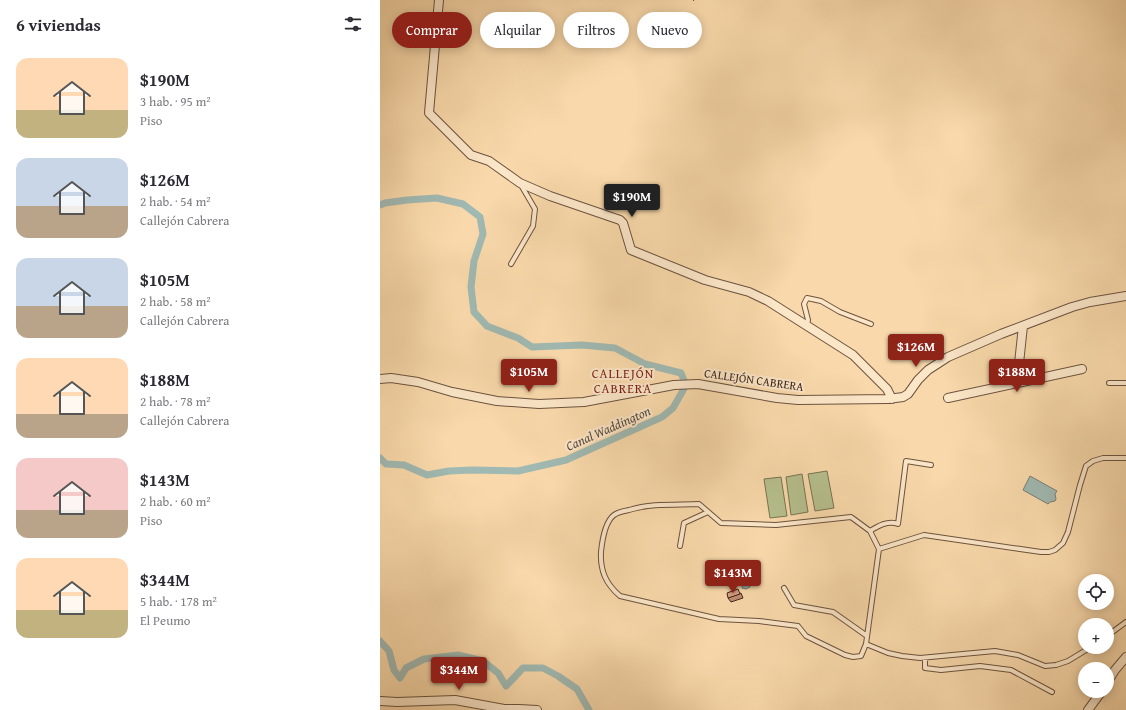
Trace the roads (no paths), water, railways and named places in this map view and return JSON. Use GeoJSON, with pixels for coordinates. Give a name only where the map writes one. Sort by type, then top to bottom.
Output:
{"type":"FeatureCollection","features":[{"type":"Feature","properties":{"kind":"street"},"geometry":{"type":"LineString","coordinates":[[439,0],[429,113],[471,155],[489,161],[520,183],[550,196],[620,220],[623,223],[631,250],[705,280],[749,292],[768,301],[853,355],[887,390],[892,399]]}},
{"type":"Feature","properties":{"kind":"street","name":"CALLEJÓN CABRERA"},"geometry":{"type":"LineString","coordinates":[[380,379],[391,378],[418,382],[452,392],[497,401],[539,404],[584,402],[679,385],[698,384],[777,398],[798,400],[892,399],[903,397],[908,394],[918,380],[928,370],[948,357],[1072,307],[1090,302],[1126,296]]}},
{"type":"Feature","properties":{"kind":"street"},"geometry":{"type":"LineString","coordinates":[[1017,382],[1023,326]]}},
{"type":"Feature","properties":{"kind":"street"},"geometry":{"type":"LineString","coordinates":[[948,398],[1082,369]]}},
{"type":"Feature","properties":{"kind":"street"},"geometry":{"type":"LineString","coordinates":[[1114,672],[1126,657]]}},
{"type":"Feature","properties":{"kind":"street"},"geometry":{"type":"LineString","coordinates":[[1088,710],[1097,698]]}},
{"type":"Feature","properties":{"kind":"street"},"geometry":{"type":"LineString","coordinates":[[380,701],[397,702],[455,700],[504,709],[537,710]]}},
{"type":"Feature","properties":{"kind":"lane"},"geometry":{"type":"LineString","coordinates":[[511,264],[533,226],[535,209],[520,183]]}},
{"type":"Feature","properties":{"kind":"lane"},"geometry":{"type":"LineString","coordinates":[[808,326],[804,304],[807,298],[821,301],[840,312],[871,324]]}},
{"type":"Feature","properties":{"kind":"lane"},"geometry":{"type":"LineString","coordinates":[[1108,383],[1126,383]]}},
{"type":"Feature","properties":{"kind":"lane"},"geometry":{"type":"LineString","coordinates":[[879,549],[924,535],[1041,552],[1055,550],[1063,543],[1068,532],[1086,466],[1093,461],[1102,458],[1126,458]]}},
{"type":"Feature","properties":{"kind":"lane"},"geometry":{"type":"LineString","coordinates":[[870,531],[884,524],[893,522],[898,524],[906,460],[931,465]]}},
{"type":"Feature","properties":{"kind":"lane"},"geometry":{"type":"LineString","coordinates":[[700,504],[721,523],[776,526],[851,517],[870,531],[879,549],[866,644],[861,656],[853,657],[845,655],[806,636],[798,626],[719,619],[620,596],[612,589],[604,576],[600,564],[603,538],[608,523],[614,516],[622,512],[651,505],[700,504]]}},
{"type":"Feature","properties":{"kind":"lane"},"geometry":{"type":"LineString","coordinates":[[680,546],[684,523],[708,512]]}},
{"type":"Feature","properties":{"kind":"lane"},"geometry":{"type":"LineString","coordinates":[[784,588],[794,605],[833,612],[867,636]]}},
{"type":"Feature","properties":{"kind":"lane"},"geometry":{"type":"LineString","coordinates":[[1114,631],[1126,622]]}},
{"type":"Feature","properties":{"kind":"lane"},"geometry":{"type":"LineString","coordinates":[[866,644],[888,653],[925,658],[995,651],[1018,655],[1045,666],[1056,665],[1068,661],[1080,654]]}},
{"type":"Feature","properties":{"kind":"lane"},"geometry":{"type":"LineString","coordinates":[[925,658],[925,668],[941,670],[980,666],[1011,670],[1052,692]]}},
{"type":"Feature","properties":{"kind":"water"},"geometry":{"type":"Polygon","coordinates":[[[1030,476],[1057,491],[1055,494],[1055,501],[1048,504],[1023,490],[1030,476]]]}},
{"type":"Feature","properties":{"kind":"water"},"geometry":{"type":"Polygon","coordinates":[[[719,564],[748,570],[746,581],[749,582],[750,587],[746,589],[742,588],[743,578],[741,577],[740,583],[732,582],[734,571],[730,570],[729,575],[718,574],[715,568],[719,564]]]}},
{"type":"Feature","properties":{"kind":"waterway","name":"Canal Waddington"},"geometry":{"type":"LineString","coordinates":[[380,205],[407,200],[437,198],[463,204],[480,217],[483,234],[474,261],[471,287],[474,312],[487,326],[518,338],[532,347],[582,345],[615,348],[645,364],[681,373],[686,385],[673,408],[662,417],[566,460],[518,471],[449,471],[427,475],[404,465],[386,464],[380,458]]}},
{"type":"Feature","properties":{"kind":"waterway","name":"Canal Waddington"},"geometry":{"type":"LineString","coordinates":[[380,641],[389,651],[394,670],[400,678],[406,668],[424,659],[458,655],[483,661],[498,673],[506,686],[523,668],[543,668],[577,689],[589,710]]}},
{"type":"Feature","properties":{"kind":"district","name":"CALLEJÓN CABRERA"},"geometry":{"type":"Point","coordinates":[623,380]}}]}
